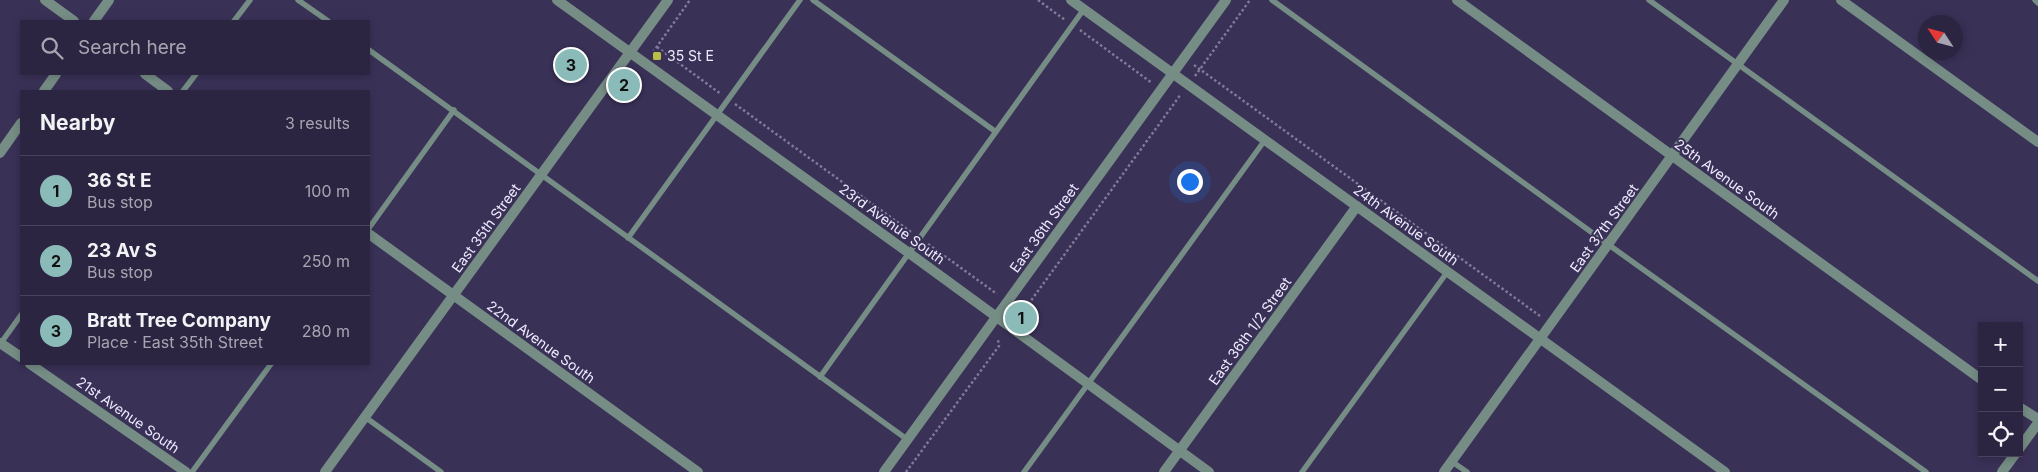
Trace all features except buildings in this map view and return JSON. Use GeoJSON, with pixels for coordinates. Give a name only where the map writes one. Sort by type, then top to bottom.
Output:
{"type":"FeatureCollection","features":[{"type":"Feature","properties":{"kind":"street"},"geometry":{"type":"LineString","coordinates":[[45,0],[73,20]]}},
{"type":"Feature","properties":{"kind":"street"},"geometry":{"type":"LineString","coordinates":[[95,20],[109,0]]}},
{"type":"Feature","properties":{"kind":"street","name":"23rd Avenue South"},"geometry":{"type":"LineString","coordinates":[[557,0],[998,317],[1209,472]]}},
{"type":"Feature","properties":{"kind":"street","name":"East 35th Street"},"geometry":{"type":"LineString","coordinates":[[325,472],[668,0]]}},
{"type":"Feature","properties":{"kind":"street","name":"24th Avenue South"},"geometry":{"type":"LineString","coordinates":[[1071,0],[1542,338],[1725,472]]}},
{"type":"Feature","properties":{"kind":"street","name":"East 36th Street"},"geometry":{"type":"LineString","coordinates":[[884,472],[1226,0]]}},
{"type":"Feature","properties":{"kind":"street","name":"25th Avenue South"},"geometry":{"type":"LineString","coordinates":[[1457,0],[1978,377]]}},
{"type":"Feature","properties":{"kind":"street","name":"East 37th Street"},"geometry":{"type":"LineString","coordinates":[[1444,472],[1784,0]]}},
{"type":"Feature","properties":{"kind":"street"},"geometry":{"type":"LineString","coordinates":[[1840,0],[2038,142]]}},
{"type":"Feature","properties":{"kind":"street"},"geometry":{"type":"LineString","coordinates":[[45,90],[55,75]]}},
{"type":"Feature","properties":{"kind":"street"},"geometry":{"type":"LineString","coordinates":[[146,75],[167,90]]}},
{"type":"Feature","properties":{"kind":"street"},"geometry":{"type":"LineString","coordinates":[[0,153],[20,124]]}},
{"type":"Feature","properties":{"kind":"street","name":"East 36th 1/2 Street"},"geometry":{"type":"LineString","coordinates":[[1164,472],[1357,206]]}},
{"type":"Feature","properties":{"kind":"street","name":"22nd Avenue South"},"geometry":{"type":"LineString","coordinates":[[370,235],[698,472]]}},
{"type":"Feature","properties":{"kind":"street"},"geometry":{"type":"LineString","coordinates":[[0,343],[20,356]]}},
{"type":"Feature","properties":{"kind":"street","name":"21st Avenue South"},"geometry":{"type":"LineString","coordinates":[[31,365],[186,472]]}},
{"type":"Feature","properties":{"kind":"street"},"geometry":{"type":"LineString","coordinates":[[2023,410],[2038,419]]}},
{"type":"Feature","properties":{"kind":"street"},"geometry":{"type":"LineString","coordinates":[[2023,444],[2038,423]]}},
{"type":"Feature","properties":{"kind":"street"},"geometry":{"type":"LineString","coordinates":[[2002,472],[2013,457]]}},
{"type":"Feature","properties":{"kind":"lane"},"geometry":{"type":"LineString","coordinates":[[235,20],[250,0]]}},
{"type":"Feature","properties":{"kind":"lane"},"geometry":{"type":"LineString","coordinates":[[298,0],[327,20]]}},
{"type":"Feature","properties":{"kind":"lane"},"geometry":{"type":"LineString","coordinates":[[628,238],[800,0]]}},
{"type":"Feature","properties":{"kind":"lane"},"geometry":{"type":"LineString","coordinates":[[813,0],[996,132]]}},
{"type":"Feature","properties":{"kind":"lane"},"geometry":{"type":"LineString","coordinates":[[1272,0],[1926,472]]}},
{"type":"Feature","properties":{"kind":"lane"},"geometry":{"type":"LineString","coordinates":[[1649,0],[2038,281]]}},
{"type":"Feature","properties":{"kind":"lane"},"geometry":{"type":"LineString","coordinates":[[2034,0],[2038,2]]}},
{"type":"Feature","properties":{"kind":"lane"},"geometry":{"type":"LineString","coordinates":[[820,377],[1084,9]]}},
{"type":"Feature","properties":{"kind":"lane"},"geometry":{"type":"LineString","coordinates":[[370,51],[908,440]]}},
{"type":"Feature","properties":{"kind":"lane"},"geometry":{"type":"LineString","coordinates":[[184,90],[195,75]]}},
{"type":"Feature","properties":{"kind":"lane"},"geometry":{"type":"LineString","coordinates":[[370,227],[454,110]]}},
{"type":"Feature","properties":{"kind":"lane"},"geometry":{"type":"LineString","coordinates":[[1024,472],[1265,140]]}},
{"type":"Feature","properties":{"kind":"lane"},"geometry":{"type":"LineString","coordinates":[[1302,472],[1448,272]]}},
{"type":"Feature","properties":{"kind":"lane"},"geometry":{"type":"LineString","coordinates":[[0,343],[20,316]]}},
{"type":"Feature","properties":{"kind":"lane"},"geometry":{"type":"LineString","coordinates":[[192,472],[270,365]]}},
{"type":"Feature","properties":{"kind":"lane"},"geometry":{"type":"LineString","coordinates":[[365,417],[441,472]]}},
{"type":"Feature","properties":{"kind":"lane"},"geometry":{"type":"LineString","coordinates":[[1452,461],[1467,472]]}},
{"type":"Feature","properties":{"kind":"path"},"geometry":{"type":"LineString","coordinates":[[653,52],[690,0]]}},
{"type":"Feature","properties":{"kind":"path"},"geometry":{"type":"LineString","coordinates":[[1038,0],[1153,84]]}},
{"type":"Feature","properties":{"kind":"path"},"geometry":{"type":"LineString","coordinates":[[1195,76],[1250,0]]}},
{"type":"Feature","properties":{"kind":"path"},"geometry":{"type":"LineString","coordinates":[[657,47],[997,294]]}},
{"type":"Feature","properties":{"kind":"path"},"geometry":{"type":"LineString","coordinates":[[1194,65],[1540,316]]}},
{"type":"Feature","properties":{"kind":"path"},"geometry":{"type":"LineString","coordinates":[[1018,314],[1022,313],[1182,93]]}},
{"type":"Feature","properties":{"kind":"path"},"geometry":{"type":"LineString","coordinates":[[906,472],[999,346],[998,340]]}},
{"type":"Feature","properties":{"kind":"place","name":"35 St E"},"geometry":{"type":"Point","coordinates":[657,56]}},
{"type":"Feature","properties":{"kind":"place","name":"Bratt Tree Company"},"geometry":{"type":"Point","coordinates":[571,65]}},
{"type":"Feature","properties":{"kind":"place","name":"23 Av S"},"geometry":{"type":"Point","coordinates":[624,85]}},
{"type":"Feature","properties":{"kind":"place","name":"36 St E"},"geometry":{"type":"Point","coordinates":[1021,318]}}]}
